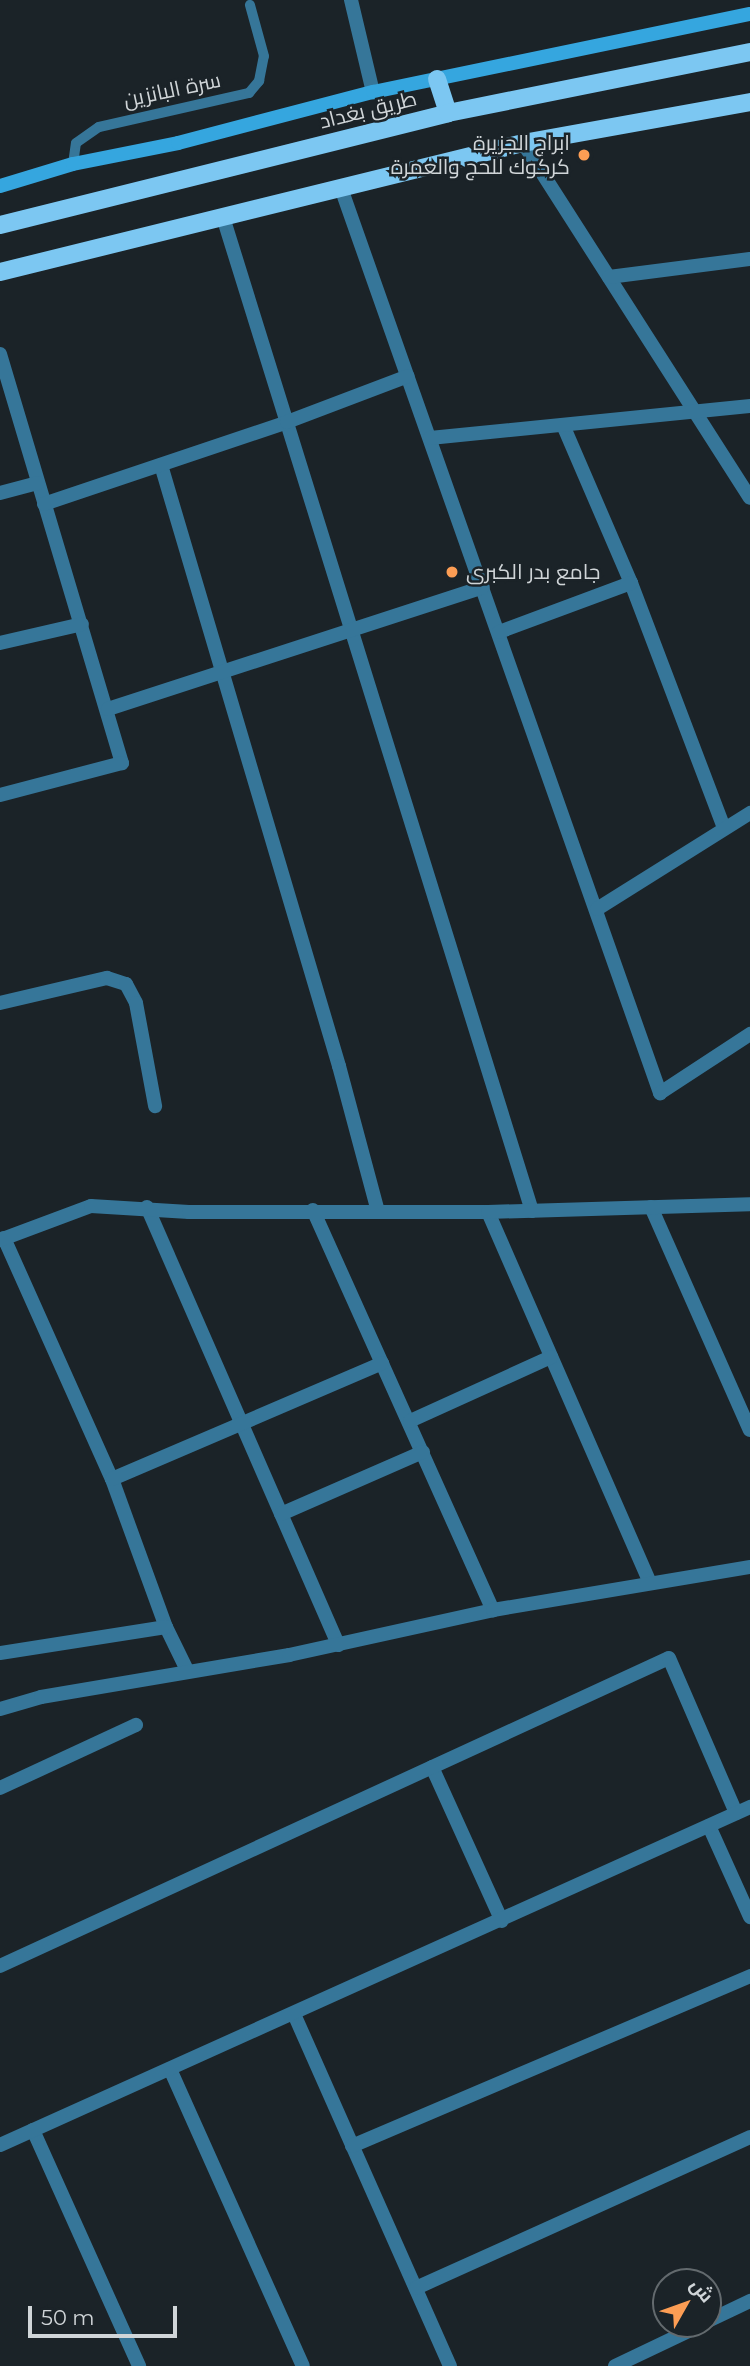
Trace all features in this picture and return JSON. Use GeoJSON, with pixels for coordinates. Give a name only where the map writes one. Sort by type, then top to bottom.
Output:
{"type":"FeatureCollection","features":[{"type":"Feature","properties":{"kind":"main road"},"geometry":{"type":"LineString","coordinates":[[0,186],[73,164],[178,143],[366,94],[750,15]]}},
{"type":"Feature","properties":{"kind":"main road","name":"طريق بغداد"},"geometry":{"type":"LineString","coordinates":[[0,226],[448,113],[750,52]]}},
{"type":"Feature","properties":{"kind":"main road"},"geometry":{"type":"LineString","coordinates":[[437,79],[448,113]]}},
{"type":"Feature","properties":{"kind":"main road"},"geometry":{"type":"LineString","coordinates":[[0,272],[523,143],[750,102]]}},
{"type":"Feature","properties":{"kind":"street"},"geometry":{"type":"LineString","coordinates":[[351,0],[366,94]]}},
{"type":"Feature","properties":{"kind":"street"},"geometry":{"type":"LineString","coordinates":[[523,143],[750,498]]}},
{"type":"Feature","properties":{"kind":"street"},"geometry":{"type":"LineString","coordinates":[[341,188],[660,1093],[750,1034]]}},
{"type":"Feature","properties":{"kind":"street"},"geometry":{"type":"LineString","coordinates":[[223,217],[532,1211]]}},
{"type":"Feature","properties":{"kind":"street"},"geometry":{"type":"LineString","coordinates":[[609,277],[750,259]]}},
{"type":"Feature","properties":{"kind":"street"},"geometry":{"type":"LineString","coordinates":[[0,354],[122,763],[0,795]]}},
{"type":"Feature","properties":{"kind":"street"},"geometry":{"type":"LineString","coordinates":[[44,505],[287,422],[408,376]]}},
{"type":"Feature","properties":{"kind":"street"},"geometry":{"type":"LineString","coordinates":[[430,438],[750,406]]}},
{"type":"Feature","properties":{"kind":"street"},"geometry":{"type":"LineString","coordinates":[[563,425],[631,583],[724,828]]}},
{"type":"Feature","properties":{"kind":"street"},"geometry":{"type":"LineString","coordinates":[[161,465],[377,1208]]}},
{"type":"Feature","properties":{"kind":"street"},"geometry":{"type":"LineString","coordinates":[[0,494],[38,483]]}},
{"type":"Feature","properties":{"kind":"street"},"geometry":{"type":"LineString","coordinates":[[499,632],[631,583]]}},
{"type":"Feature","properties":{"kind":"street"},"geometry":{"type":"LineString","coordinates":[[108,709],[483,587]]}},
{"type":"Feature","properties":{"kind":"street"},"geometry":{"type":"LineString","coordinates":[[0,643],[82,624]]}},
{"type":"Feature","properties":{"kind":"street"},"geometry":{"type":"LineString","coordinates":[[597,909],[750,813]]}},
{"type":"Feature","properties":{"kind":"street"},"geometry":{"type":"LineString","coordinates":[[0,1003],[107,978],[126,984],[136,1003],[155,1105]]}},
{"type":"Feature","properties":{"kind":"street"},"geometry":{"type":"LineString","coordinates":[[187,1670],[166,1627],[112,1479],[2,1239],[91,1206],[313,1210],[377,1208],[488,1212],[750,1204]]}},
{"type":"Feature","properties":{"kind":"street"},"geometry":{"type":"LineString","coordinates":[[147,1207],[338,1645]]}},
{"type":"Feature","properties":{"kind":"street"},"geometry":{"type":"LineString","coordinates":[[651,1207],[750,1430]]}},
{"type":"Feature","properties":{"kind":"street"},"geometry":{"type":"LineString","coordinates":[[313,1210],[493,1610]]}},
{"type":"Feature","properties":{"kind":"street"},"geometry":{"type":"LineString","coordinates":[[488,1212],[650,1582]]}},
{"type":"Feature","properties":{"kind":"street"},"geometry":{"type":"LineString","coordinates":[[410,1421],[551,1357]]}},
{"type":"Feature","properties":{"kind":"street"},"geometry":{"type":"LineString","coordinates":[[112,1479],[382,1363]]}},
{"type":"Feature","properties":{"kind":"street"},"geometry":{"type":"LineString","coordinates":[[281,1514],[423,1452]]}},
{"type":"Feature","properties":{"kind":"street"},"geometry":{"type":"LineString","coordinates":[[0,1709],[41,1697],[338,1645],[493,1610],[750,1567]]}},
{"type":"Feature","properties":{"kind":"street"},"geometry":{"type":"LineString","coordinates":[[1,1650],[166,1627]]}},
{"type":"Feature","properties":{"kind":"street"},"geometry":{"type":"LineString","coordinates":[[0,1966],[669,1658],[743,1810],[502,1921],[0,2145]]}},
{"type":"Feature","properties":{"kind":"street"},"geometry":{"type":"LineString","coordinates":[[0,1788],[136,1725]]}},
{"type":"Feature","properties":{"kind":"street"},"geometry":{"type":"LineString","coordinates":[[432,1767],[502,1921]]}},
{"type":"Feature","properties":{"kind":"street"},"geometry":{"type":"LineString","coordinates":[[709,1826],[750,1917]]}},
{"type":"Feature","properties":{"kind":"street"},"geometry":{"type":"LineString","coordinates":[[352,2146],[750,1976]]}},
{"type":"Feature","properties":{"kind":"street"},"geometry":{"type":"LineString","coordinates":[[294,2014],[450,2366]]}},
{"type":"Feature","properties":{"kind":"street"},"geometry":{"type":"LineString","coordinates":[[170,2069],[303,2366]]}},
{"type":"Feature","properties":{"kind":"street"},"geometry":{"type":"LineString","coordinates":[[33,2130],[139,2366]]}},
{"type":"Feature","properties":{"kind":"street"},"geometry":{"type":"LineString","coordinates":[[415,2288],[750,2137]]}},
{"type":"Feature","properties":{"kind":"street"},"geometry":{"type":"LineString","coordinates":[[722,2314],[750,2301]]}},
{"type":"Feature","properties":{"kind":"street"},"geometry":{"type":"LineString","coordinates":[[620,2365],[675,2338]]}},
{"type":"Feature","properties":{"kind":"lane","name":"سرة البانزين"},"geometry":{"type":"LineString","coordinates":[[73,164],[76,143],[99,127],[249,93],[263,71],[264,56],[250,5]]}},
{"type":"Feature","properties":{"kind":"place","name":"ابراج الجزيرة كركوك للحج والعمرة"},"geometry":{"type":"Point","coordinates":[584,155]}},
{"type":"Feature","properties":{"kind":"place","name":"جامع بدر الكبرى"},"geometry":{"type":"Point","coordinates":[452,572]}}]}
